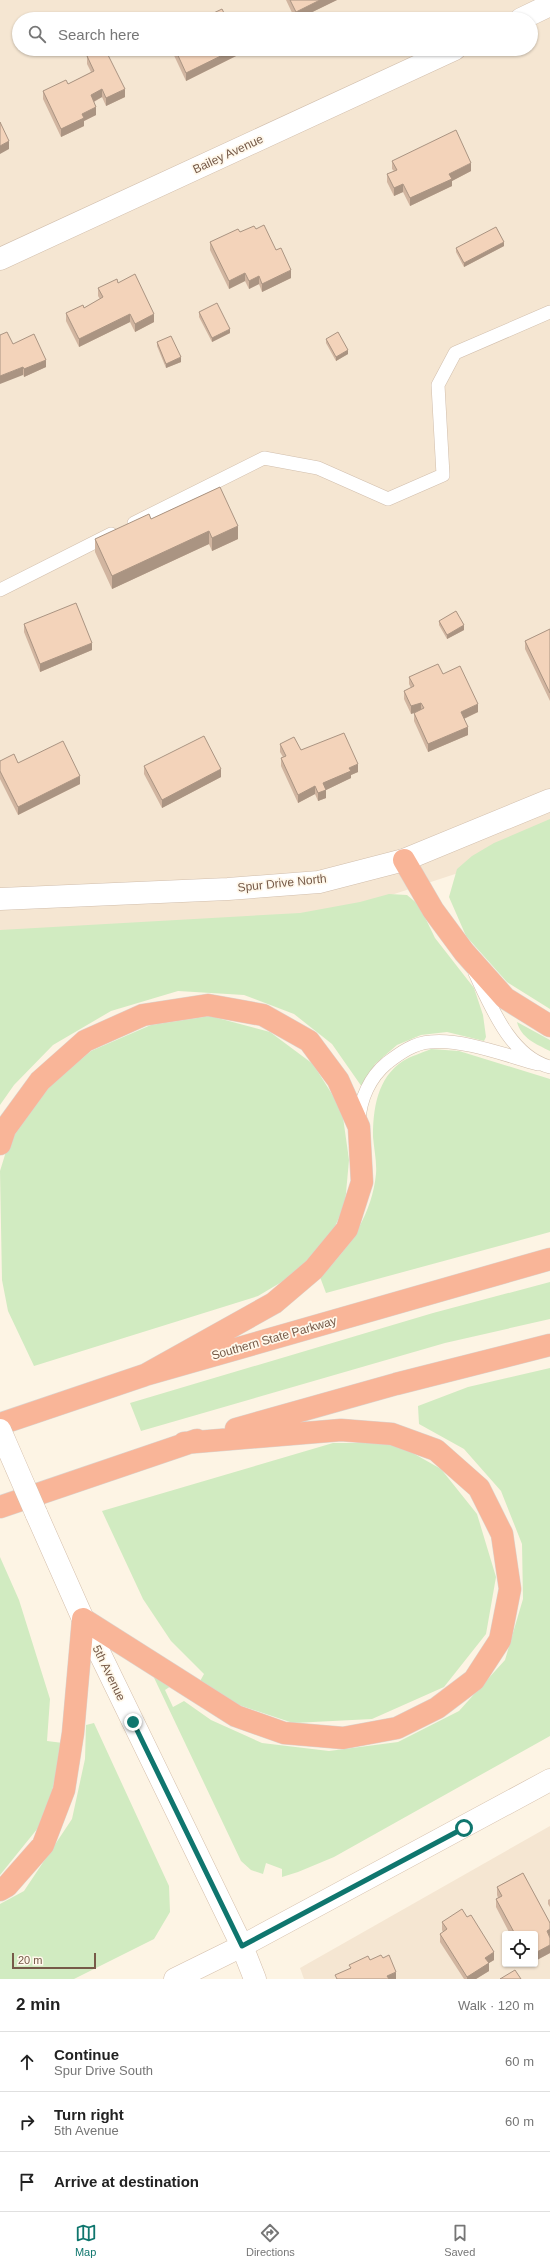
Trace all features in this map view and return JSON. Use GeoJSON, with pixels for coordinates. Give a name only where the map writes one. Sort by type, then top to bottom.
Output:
{"type":"FeatureCollection","features":[{"type":"Feature","properties":{"kind":"highway"},"geometry":{"type":"LineString","coordinates":[[404,860],[433,910],[464,952],[505,998],[550,1026]]}},
{"type":"Feature","properties":{"kind":"highway"},"geometry":{"type":"LineString","coordinates":[[0,1144],[5,1129],[40,1081],[84,1041],[143,1015],[208,1005],[262,1015],[309,1041],[338,1080],[359,1128],[362,1182],[347,1229],[314,1269],[274,1303],[145,1375]]}},
{"type":"Feature","properties":{"kind":"highway","name":"Southern State Parkway"},"geometry":{"type":"LineString","coordinates":[[0,1424],[145,1375],[550,1259]]}},
{"type":"Feature","properties":{"kind":"highway"},"geometry":{"type":"LineString","coordinates":[[0,1506],[184,1443],[396,1384],[550,1345]]}},
{"type":"Feature","properties":{"kind":"highway"},"geometry":{"type":"LineString","coordinates":[[0,1890],[7,1886],[43,1845],[64,1790],[73,1733],[83,1619],[236,1716],[284,1734],[343,1738],[397,1728],[437,1708],[474,1680],[500,1640],[510,1589],[502,1534],[479,1488],[436,1450],[392,1434],[341,1430],[184,1443]]}},
{"type":"Feature","properties":{"kind":"street"},"geometry":{"type":"LineString","coordinates":[[537,12],[550,6]]}},
{"type":"Feature","properties":{"kind":"street","name":"Bailey Avenue"},"geometry":{"type":"LineString","coordinates":[[0,259],[441,56]]}},
{"type":"Feature","properties":{"kind":"street","name":"Spur Drive North"},"geometry":{"type":"LineString","coordinates":[[0,899],[228,889],[319,882],[404,860],[550,800]]}},
{"type":"Feature","properties":{"kind":"street","name":"5th Avenue"},"geometry":{"type":"LineString","coordinates":[[0,1430],[83,1619],[242,1946],[255,1979]]}},
{"type":"Feature","properties":{"kind":"street"},"geometry":{"type":"LineString","coordinates":[[175,1979],[242,1946],[550,1780]]}},
{"type":"Feature","properties":{"kind":"lane"},"geometry":{"type":"LineString","coordinates":[[0,590],[264,458],[318,468],[388,499],[443,474],[438,385],[455,353],[550,312]]}},
{"type":"Feature","properties":{"kind":"lane"},"geometry":{"type":"LineString","coordinates":[[464,952],[496,1015],[510,1038],[544,1066]]}},
{"type":"Feature","properties":{"kind":"lane"},"geometry":{"type":"LineString","coordinates":[[359,1128],[360,1105],[368,1088],[380,1069],[402,1051],[430,1042],[458,1043],[544,1066]]}},
{"type":"Feature","properties":{"kind":"shaded area"},"geometry":{"type":"Polygon","coordinates":[[[0,0],[550,0],[550,843],[312,921],[0,936],[0,0]]]}},
{"type":"Feature","properties":{"kind":"shaded area"},"geometry":{"type":"Polygon","coordinates":[[[550,1826],[550,1979],[304,1979],[300,1968],[550,1826]]]}},
{"type":"Feature","properties":{"kind":"green space"},"geometry":{"type":"Polygon","coordinates":[[[550,819],[550,1009],[507,982],[466,936],[449,897],[457,869],[472,856],[494,843],[550,819]]]}},
{"type":"Feature","properties":{"kind":"green space"},"geometry":{"type":"Polygon","coordinates":[[[389,894],[407,895],[419,905],[435,938],[474,988],[483,1015],[486,1037],[484,1041],[447,1032],[421,1035],[397,1045],[375,1064],[362,1087],[332,1044],[294,1014],[244,995],[178,991],[111,1011],[53,1045],[14,1085],[0,1105],[0,930],[300,913],[360,902],[389,894]]]}},
{"type":"Feature","properties":{"kind":"green space"},"geometry":{"type":"Polygon","coordinates":[[[210,1016],[270,1032],[313,1064],[342,1110],[349,1160],[345,1204],[329,1240],[300,1271],[258,1296],[34,1366],[8,1311],[2,1280],[0,1171],[8,1145],[43,1091],[91,1051],[151,1025],[210,1016]]]}},
{"type":"Feature","properties":{"kind":"green space"},"geometry":{"type":"Polygon","coordinates":[[[517,1022],[550,1040],[550,1051],[530,1040],[519,1028],[517,1022]]]}},
{"type":"Feature","properties":{"kind":"green space"},"geometry":{"type":"Polygon","coordinates":[[[431,1049],[459,1051],[550,1079],[550,1232],[326,1293],[320,1277],[340,1255],[357,1230],[370,1203],[374,1189],[376,1160],[373,1137],[374,1116],[378,1095],[382,1085],[394,1068],[403,1061],[431,1049]]]}},
{"type":"Feature","properties":{"kind":"green space"},"geometry":{"type":"Polygon","coordinates":[[[550,1282],[550,1319],[445,1343],[141,1431],[130,1403],[433,1313],[550,1282]]]}},
{"type":"Feature","properties":{"kind":"green space"},"geometry":{"type":"Polygon","coordinates":[[[550,1368],[550,1736],[334,1857],[282,1877],[282,1869],[266,1863],[263,1874],[251,1870],[241,1861],[148,1665],[171,1686],[165,1690],[173,1707],[184,1701],[211,1720],[262,1743],[329,1751],[398,1742],[459,1711],[505,1660],[523,1599],[522,1544],[501,1491],[464,1449],[419,1424],[418,1406],[468,1387],[550,1368]]]}},
{"type":"Feature","properties":{"kind":"green space"},"geometry":{"type":"Polygon","coordinates":[[[333,1443],[395,1443],[441,1469],[477,1514],[496,1577],[486,1634],[444,1687],[372,1719],[293,1723],[224,1700],[199,1683],[204,1674],[171,1641],[143,1599],[102,1511],[333,1443]]]}},
{"type":"Feature","properties":{"kind":"green space"},"geometry":{"type":"Polygon","coordinates":[[[0,1557],[19,1600],[50,1699],[47,1741],[63,1743],[46,1818],[0,1875],[0,1557]]]}},
{"type":"Feature","properties":{"kind":"green space"},"geometry":{"type":"Polygon","coordinates":[[[94,1723],[169,1886],[170,1912],[154,1939],[74,1979],[0,1979],[0,1904],[24,1891],[72,1819],[85,1759],[86,1725],[94,1723]]]}},
{"type":"Feature","properties":{"kind":"building"},"geometry":{"type":"Polygon","coordinates":[[[290,0],[320,0],[296,12],[290,0]]]}},
{"type":"Feature","properties":{"kind":"building"},"geometry":{"type":"Polygon","coordinates":[[[222,9],[224,12],[216,12],[222,9]]]}},
{"type":"Feature","properties":{"kind":"building"},"geometry":{"type":"Polygon","coordinates":[[[87,56],[108,56],[125,89],[106,98],[102,89],[91,95],[96,107],[82,114],[84,118],[61,129],[43,91],[66,80],[68,84],[94,71],[87,56]]]}},
{"type":"Feature","properties":{"kind":"building"},"geometry":{"type":"Polygon","coordinates":[[[178,56],[221,56],[186,73],[178,56]]]}},
{"type":"Feature","properties":{"kind":"building"},"geometry":{"type":"Polygon","coordinates":[[[0,122],[9,141],[0,146],[0,122]]]}},
{"type":"Feature","properties":{"kind":"building"},"geometry":{"type":"Polygon","coordinates":[[[456,130],[471,163],[449,174],[452,179],[410,198],[403,184],[394,188],[387,174],[397,170],[392,161],[456,130]]]}},
{"type":"Feature","properties":{"kind":"building"},"geometry":{"type":"Polygon","coordinates":[[[264,225],[276,250],[281,248],[291,270],[262,284],[259,276],[249,281],[245,273],[229,281],[210,242],[238,229],[240,232],[254,226],[256,229],[264,225]]]}},
{"type":"Feature","properties":{"kind":"building"},"geometry":{"type":"Polygon","coordinates":[[[496,227],[504,242],[464,263],[456,248],[496,227]]]}},
{"type":"Feature","properties":{"kind":"building"},"geometry":{"type":"Polygon","coordinates":[[[135,274],[154,314],[135,324],[130,314],[79,339],[66,313],[83,305],[84,308],[103,297],[98,288],[117,279],[118,283],[135,274]]]}},
{"type":"Feature","properties":{"kind":"building"},"geometry":{"type":"Polygon","coordinates":[[[217,303],[230,329],[212,338],[199,312],[217,303]]]}},
{"type":"Feature","properties":{"kind":"building"},"geometry":{"type":"Polygon","coordinates":[[[7,332],[13,344],[34,334],[46,360],[24,369],[23,367],[0,376],[0,335],[7,332]]]}},
{"type":"Feature","properties":{"kind":"building"},"geometry":{"type":"Polygon","coordinates":[[[338,332],[348,350],[336,357],[326,339],[338,332]]]}},
{"type":"Feature","properties":{"kind":"building"},"geometry":{"type":"Polygon","coordinates":[[[171,336],[181,357],[166,364],[157,342],[171,336]]]}},
{"type":"Feature","properties":{"kind":"building"},"geometry":{"type":"Polygon","coordinates":[[[220,487],[238,526],[212,538],[209,531],[112,576],[95,539],[149,514],[151,519],[220,487]]]}},
{"type":"Feature","properties":{"kind":"building"},"geometry":{"type":"Polygon","coordinates":[[[76,603],[92,643],[40,664],[24,624],[76,603]]]}},
{"type":"Feature","properties":{"kind":"building"},"geometry":{"type":"Polygon","coordinates":[[[456,611],[464,625],[447,635],[439,621],[456,611]]]}},
{"type":"Feature","properties":{"kind":"building"},"geometry":{"type":"Polygon","coordinates":[[[550,629],[550,693],[525,641],[550,629]]]}},
{"type":"Feature","properties":{"kind":"building"},"geometry":{"type":"Polygon","coordinates":[[[438,664],[443,674],[460,666],[478,704],[461,712],[468,727],[428,744],[414,713],[424,708],[421,703],[411,706],[404,691],[414,686],[409,677],[438,664]]]}},
{"type":"Feature","properties":{"kind":"building"},"geometry":{"type":"Polygon","coordinates":[[[344,733],[358,764],[349,768],[351,771],[323,783],[326,790],[318,793],[315,786],[298,795],[281,758],[286,756],[280,744],[294,737],[301,750],[344,733]]]}},
{"type":"Feature","properties":{"kind":"building"},"geometry":{"type":"Polygon","coordinates":[[[204,736],[221,769],[162,800],[144,766],[204,736]]]}},
{"type":"Feature","properties":{"kind":"building"},"geometry":{"type":"Polygon","coordinates":[[[63,741],[80,776],[18,807],[0,771],[0,761],[14,754],[18,763],[63,741]]]}},
{"type":"Feature","properties":{"kind":"building"},"geometry":{"type":"Polygon","coordinates":[[[523,1873],[550,1923],[550,1929],[547,1931],[550,1938],[550,1945],[538,1951],[538,1931],[513,1931],[496,1899],[502,1896],[497,1887],[523,1873]]]}},
{"type":"Feature","properties":{"kind":"building"},"geometry":{"type":"Polygon","coordinates":[[[462,1909],[467,1917],[471,1915],[494,1952],[485,1958],[489,1963],[467,1977],[440,1934],[447,1929],[442,1922],[462,1909]]]}},
{"type":"Feature","properties":{"kind":"building"},"geometry":{"type":"Polygon","coordinates":[[[381,1955],[383,1958],[389,1955],[396,1972],[387,1976],[389,1979],[337,1979],[335,1975],[351,1968],[349,1965],[368,1956],[370,1960],[381,1955]]]}},
{"type":"Feature","properties":{"kind":"building"},"geometry":{"type":"Polygon","coordinates":[[[515,1970],[521,1979],[500,1979],[515,1970]]]}},
{"type":"Feature","properties":{"kind":"route"},"geometry":{"type":"LineString","coordinates":[[133,1722],[242,1946],[292,1918],[464,1828]]}}]}
